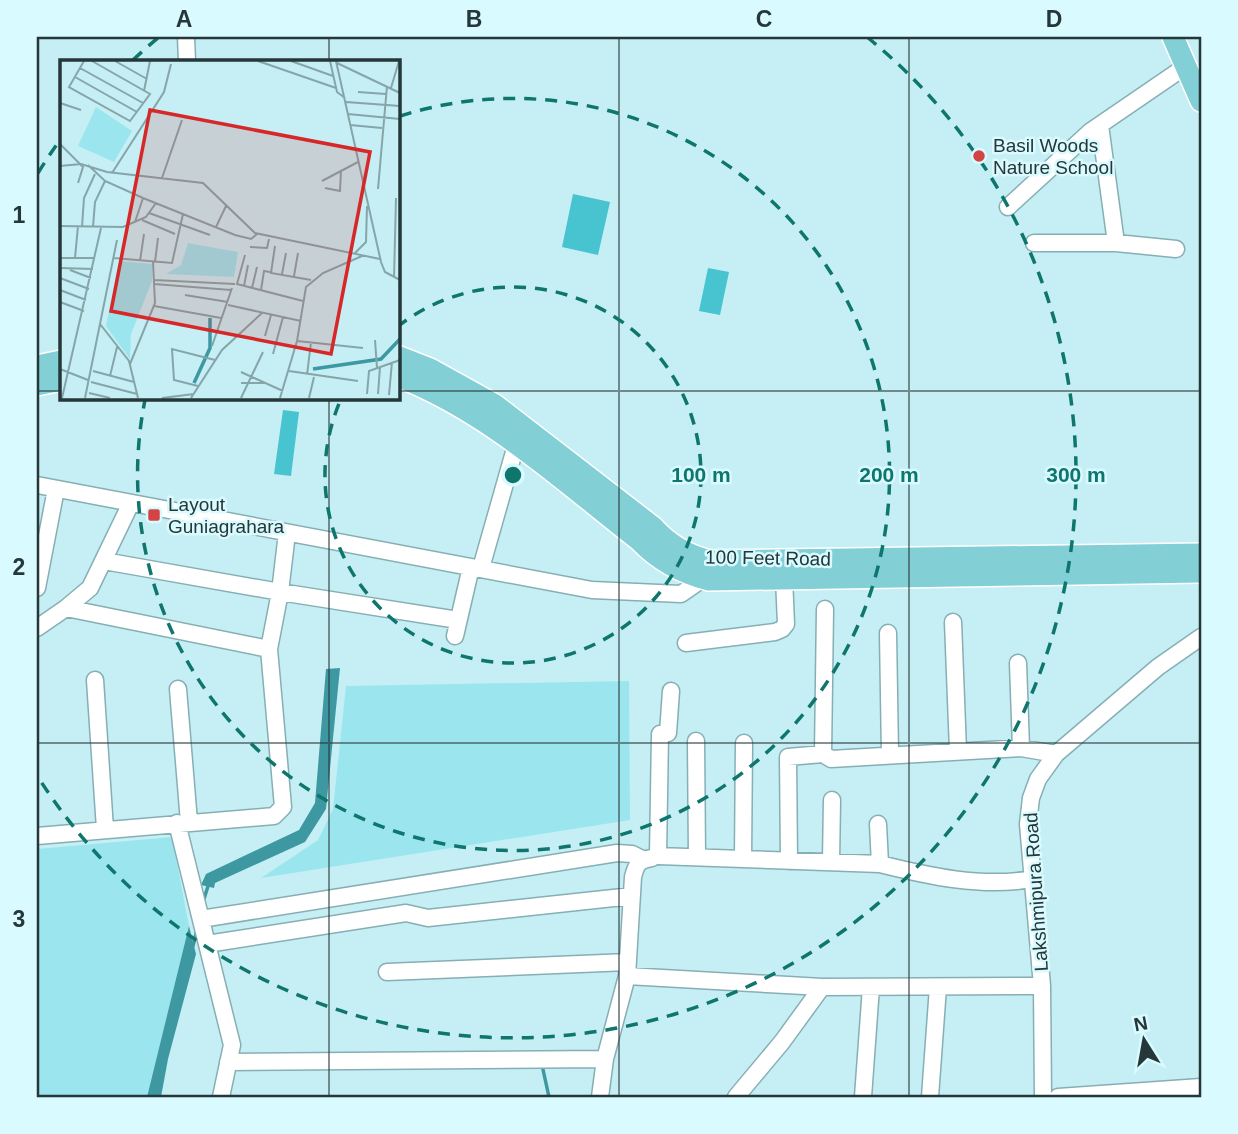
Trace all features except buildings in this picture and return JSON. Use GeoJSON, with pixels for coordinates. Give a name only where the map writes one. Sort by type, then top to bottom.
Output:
{"type":"FeatureCollection","features":[{"type":"Feature","properties":{"kind":"main road"},"geometry":{"type":"LineString","coordinates":[[1173,37],[1201,101]]}},
{"type":"Feature","properties":{"kind":"main road","name":"100 Feet Road"},"geometry":{"type":"LineString","coordinates":[[399,357],[430,369],[495,405],[676,548],[694,556],[708,570],[784,578],[1201,572]]}},
{"type":"Feature","properties":{"kind":"main road"},"geometry":{"type":"LineString","coordinates":[[37,366],[60,361]]}},
{"type":"Feature","properties":{"kind":"main road","name":"100 Feet Road"},"geometry":{"type":"LineString","coordinates":[[399,377],[422,386],[485,421],[656,556],[677,569],[1201,554]]}},
{"type":"Feature","properties":{"kind":"main road"},"geometry":{"type":"LineString","coordinates":[[37,386],[60,380]]}},
{"type":"Feature","properties":{"kind":"street"},"geometry":{"type":"LineString","coordinates":[[186,37],[187,60]]}},
{"type":"Feature","properties":{"kind":"street"},"geometry":{"type":"LineString","coordinates":[[1008,207],[1100,125],[1186,66]]}},
{"type":"Feature","properties":{"kind":"street"},"geometry":{"type":"LineString","coordinates":[[1100,125],[1116,243]]}},
{"type":"Feature","properties":{"kind":"street"},"geometry":{"type":"LineString","coordinates":[[1034,243],[1116,243],[1176,249]]}},
{"type":"Feature","properties":{"kind":"street"},"geometry":{"type":"LineString","coordinates":[[455,636],[516,445]]}},
{"type":"Feature","properties":{"kind":"street"},"geometry":{"type":"LineString","coordinates":[[37,485],[592,590],[681,594],[708,570]]}},
{"type":"Feature","properties":{"kind":"street"},"geometry":{"type":"LineString","coordinates":[[37,588],[56,489]]}},
{"type":"Feature","properties":{"kind":"street"},"geometry":{"type":"LineString","coordinates":[[37,625],[66,608],[90,588],[131,503]]}},
{"type":"Feature","properties":{"kind":"street"},"geometry":{"type":"LineString","coordinates":[[37,835],[274,816],[280,812],[283,807],[269,649],[280,592],[287,533]]}},
{"type":"Feature","properties":{"kind":"street"},"geometry":{"type":"LineString","coordinates":[[104,561],[458,620]]}},
{"type":"Feature","properties":{"kind":"street"},"geometry":{"type":"LineString","coordinates":[[686,643],[782,629],[786,624],[784,578]]}},
{"type":"Feature","properties":{"kind":"street"},"geometry":{"type":"LineString","coordinates":[[66,608],[269,649]]}},
{"type":"Feature","properties":{"kind":"street"},"geometry":{"type":"LineString","coordinates":[[823,754],[825,609]]}},
{"type":"Feature","properties":{"kind":"street"},"geometry":{"type":"LineString","coordinates":[[953,622],[958,751]]}},
{"type":"Feature","properties":{"kind":"street"},"geometry":{"type":"LineString","coordinates":[[888,633],[890,755]]}},
{"type":"Feature","properties":{"kind":"street","name":"Lakshmipura Road"},"geometry":{"type":"LineString","coordinates":[[1043,1097],[1042,986],[1028,824],[1031,798],[1038,779],[1056,754],[1158,667],[1201,637]]}},
{"type":"Feature","properties":{"kind":"street"},"geometry":{"type":"LineString","coordinates":[[1018,663],[1021,748]]}},
{"type":"Feature","properties":{"kind":"street"},"geometry":{"type":"LineString","coordinates":[[95,680],[105,830]]}},
{"type":"Feature","properties":{"kind":"street"},"geometry":{"type":"LineString","coordinates":[[178,689],[183,823],[199,912],[232,1045],[221,1097]]}},
{"type":"Feature","properties":{"kind":"street"},"geometry":{"type":"LineString","coordinates":[[650,858],[660,734],[668,733],[671,691]]}},
{"type":"Feature","properties":{"kind":"street"},"geometry":{"type":"LineString","coordinates":[[696,741],[697,857]]}},
{"type":"Feature","properties":{"kind":"street"},"geometry":{"type":"LineString","coordinates":[[743,859],[744,743]]}},
{"type":"Feature","properties":{"kind":"street"},"geometry":{"type":"LineString","coordinates":[[789,861],[788,757],[823,754],[831,759],[1021,748],[1056,754]]}},
{"type":"Feature","properties":{"kind":"street"},"geometry":{"type":"LineString","coordinates":[[831,862],[832,800]]}},
{"type":"Feature","properties":{"kind":"street"},"geometry":{"type":"LineString","coordinates":[[878,824],[880,864]]}},
{"type":"Feature","properties":{"kind":"street"},"geometry":{"type":"LineString","coordinates":[[199,912],[617,853],[650,858],[697,857],[880,864],[978,882],[1016,882],[1032,879]]}},
{"type":"Feature","properties":{"kind":"street"},"geometry":{"type":"LineString","coordinates":[[600,1097],[605,1059],[628,969],[633,877],[636,865],[650,858]]}},
{"type":"Feature","properties":{"kind":"street"},"geometry":{"type":"LineString","coordinates":[[206,940],[406,914],[428,918],[632,896]]}},
{"type":"Feature","properties":{"kind":"street"},"geometry":{"type":"LineString","coordinates":[[387,972],[628,969],[822,987],[1042,986]]}},
{"type":"Feature","properties":{"kind":"street"},"geometry":{"type":"LineString","coordinates":[[744,1094],[822,987]]}},
{"type":"Feature","properties":{"kind":"street"},"geometry":{"type":"LineString","coordinates":[[863,1097],[872,987]]}},
{"type":"Feature","properties":{"kind":"street"},"geometry":{"type":"LineString","coordinates":[[930,1097],[938,987]]}},
{"type":"Feature","properties":{"kind":"street"},"geometry":{"type":"LineString","coordinates":[[228,1062],[605,1059]]}},
{"type":"Feature","properties":{"kind":"street"},"geometry":{"type":"LineString","coordinates":[[1058,1097],[1121,1095],[1201,1087]]}},
{"type":"Feature","properties":{"kind":"shaded area"},"geometry":{"type":"Polygon","coordinates":[[[340,668],[326,809],[305,842],[215,883],[214,888],[201,885],[206,874],[299,830],[315,803],[326,669],[340,668]]]}},
{"type":"Feature","properties":{"kind":"shaded area"},"geometry":{"type":"Polygon","coordinates":[[[629,681],[630,820],[261,878],[318,840],[333,809],[346,686],[629,681]]]}},
{"type":"Feature","properties":{"kind":"shaded area"},"geometry":{"type":"Polygon","coordinates":[[[172,837],[189,926],[147,1097],[37,1097],[37,849],[172,837]]]}},
{"type":"Feature","properties":{"kind":"shaded area"},"geometry":{"type":"Polygon","coordinates":[[[189,926],[196,954],[168,1059],[161,1097],[147,1097],[189,926]]]}},
{"type":"Feature","properties":{"kind":"waterway"},"geometry":{"type":"LineString","coordinates":[[203,902],[209,883]]}},
{"type":"Feature","properties":{"kind":"waterway"},"geometry":{"type":"LineString","coordinates":[[193,946],[197,930]]}},
{"type":"Feature","properties":{"kind":"waterway"},"geometry":{"type":"LineString","coordinates":[[542,1065],[549,1097]]}},
{"type":"Feature","properties":{"kind":"place","name":"Basil Woods Nature School"},"geometry":{"type":"Point","coordinates":[979,156]}},
{"type":"Feature","properties":{"kind":"place","name":"Layout Guniagrahara"},"geometry":{"type":"Point","coordinates":[154,515]}}]}
